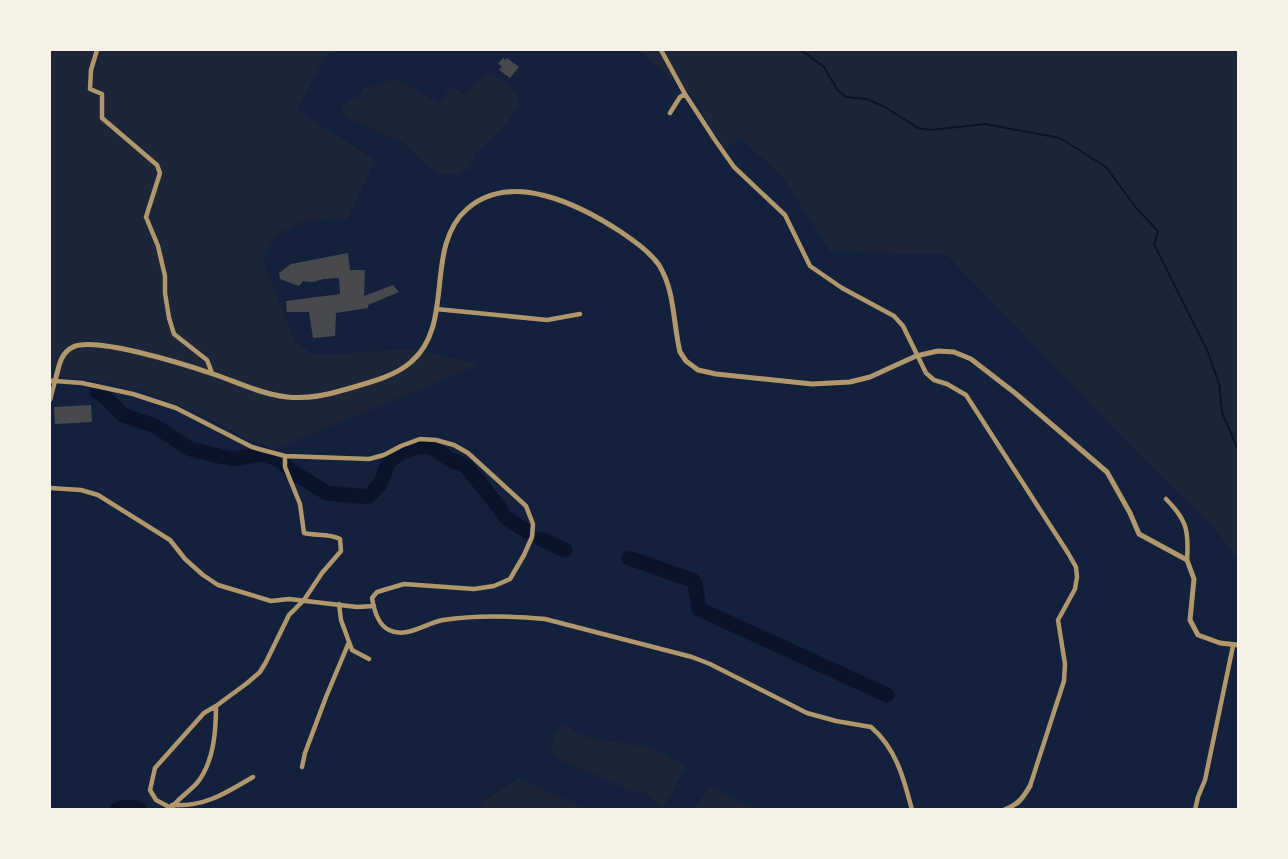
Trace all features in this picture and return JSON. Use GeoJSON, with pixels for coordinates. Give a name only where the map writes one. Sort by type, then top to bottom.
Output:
{"type":"FeatureCollection","features":[{"type":"Feature","properties":{"kind":"street"},"geometry":{"type":"LineString","coordinates":[[97,50],[91,70],[90,89],[102,93],[102,118],[157,165],[160,173],[146,216],[159,246],[165,276],[169,318],[174,334],[207,360],[212,373]]}},
{"type":"Feature","properties":{"kind":"street"},"geometry":{"type":"LineString","coordinates":[[661,50],[685,94],[734,167],[784,215],[810,266],[842,288],[894,316],[903,326],[926,373],[934,380],[966,395],[1076,567],[1075,589],[1058,620],[1065,664],[1064,681],[1030,786],[1023,798],[1014,806],[1004,810]]}},
{"type":"Feature","properties":{"kind":"street"},"geometry":{"type":"LineString","coordinates":[[670,113],[680,97],[685,94]]}},
{"type":"Feature","properties":{"kind":"street"},"geometry":{"type":"LineString","coordinates":[[50,400],[52,381],[61,357],[75,346],[86,343],[118,348],[212,373],[248,387],[287,397],[316,396],[344,390],[385,376],[411,363],[419,355],[429,338],[436,309],[442,260],[452,225],[468,208],[483,198],[502,193],[546,195],[572,204],[607,223],[645,250],[658,264],[668,284],[680,352],[686,361],[698,370],[738,376],[832,384],[870,377],[916,356],[938,351],[954,352],[971,359],[1016,393],[1107,472],[1139,534],[1187,560]]}},
{"type":"Feature","properties":{"kind":"street"},"geometry":{"type":"LineString","coordinates":[[436,309],[547,320],[580,314]]}},
{"type":"Feature","properties":{"kind":"street"},"geometry":{"type":"LineString","coordinates":[[52,381],[82,382],[133,394],[176,408],[285,462],[369,459],[420,439],[454,445],[468,453],[526,506],[533,524],[532,537],[510,579],[494,586],[474,589],[404,584],[377,592],[372,598],[374,606],[378,618],[388,630],[401,633],[442,620],[526,617],[545,619],[692,657],[807,713],[871,727],[892,750],[905,783],[912,810]]}},
{"type":"Feature","properties":{"kind":"street"},"geometry":{"type":"LineString","coordinates":[[253,777],[212,800],[171,808],[156,800],[150,790],[155,768],[204,713],[260,672],[289,615],[304,600],[322,573],[341,551],[340,539],[334,536],[314,536],[303,533],[300,504],[285,462]]}},
{"type":"Feature","properties":{"kind":"street"},"geometry":{"type":"LineString","coordinates":[[50,488],[81,490],[98,495],[170,540],[185,559],[218,585],[271,601],[289,599],[357,607],[374,606]]}},
{"type":"Feature","properties":{"kind":"street"},"geometry":{"type":"LineString","coordinates":[[1166,499],[1184,519],[1188,544],[1187,560],[1194,579],[1190,620],[1198,635],[1236,646],[1215,726],[1205,780],[1195,810]]}},
{"type":"Feature","properties":{"kind":"street"},"geometry":{"type":"LineString","coordinates":[[339,604],[341,620],[352,650],[369,659]]}},
{"type":"Feature","properties":{"kind":"street"},"geometry":{"type":"LineString","coordinates":[[302,767],[326,697],[349,642]]}},
{"type":"Feature","properties":{"kind":"street"},"geometry":{"type":"LineString","coordinates":[[171,808],[197,782],[209,761],[216,724],[216,706]]}},
{"type":"Feature","properties":{"kind":"shaded area"},"geometry":{"type":"Polygon","coordinates":[[[50,50],[335,50],[326,55],[297,110],[375,160],[347,219],[305,221],[276,235],[263,261],[295,342],[315,355],[414,349],[479,365],[275,449],[244,438],[202,415],[145,392],[96,380],[50,376],[50,50]]]}},
{"type":"Feature","properties":{"kind":"shaded area"},"geometry":{"type":"Polygon","coordinates":[[[638,50],[1238,50],[1238,559],[1210,523],[1139,454],[947,255],[830,251],[782,176],[740,138],[725,149],[695,98],[638,50]]]}},
{"type":"Feature","properties":{"kind":"shaded area"},"geometry":{"type":"Polygon","coordinates":[[[488,73],[508,85],[520,104],[506,124],[484,147],[476,152],[470,168],[457,175],[443,174],[429,167],[402,142],[347,117],[341,112],[347,102],[358,98],[363,88],[378,86],[393,79],[440,104],[451,86],[465,95],[482,76],[488,73]]]}},
{"type":"Feature","properties":{"kind":"shaded area"},"geometry":{"type":"Polygon","coordinates":[[[565,724],[592,738],[645,747],[672,758],[686,767],[663,808],[646,793],[632,791],[557,758],[552,752],[553,739],[565,724]]]}},
{"type":"Feature","properties":{"kind":"shaded area"},"geometry":{"type":"Polygon","coordinates":[[[519,778],[586,809],[485,809],[480,804],[519,778]]]}},
{"type":"Feature","properties":{"kind":"shaded area"},"geometry":{"type":"Polygon","coordinates":[[[709,787],[758,809],[694,809],[709,787]]]}},
{"type":"Feature","properties":{"kind":"building"},"geometry":{"type":"Polygon","coordinates":[[[503,58],[505,60],[507,58],[519,67],[510,78],[499,70],[502,66],[498,64],[503,58]]]}},
{"type":"Feature","properties":{"kind":"building"},"geometry":{"type":"Polygon","coordinates":[[[348,253],[350,270],[365,270],[364,296],[393,285],[399,292],[368,305],[368,308],[336,313],[335,336],[313,338],[309,312],[287,312],[286,301],[340,294],[339,278],[314,282],[303,281],[299,286],[280,279],[279,273],[291,264],[348,253]]]}},
{"type":"Feature","properties":{"kind":"building"},"geometry":{"type":"Polygon","coordinates":[[[91,405],[92,422],[55,424],[54,407],[91,405]]]}},
{"type":"Feature","properties":{"kind":"waterway"},"geometry":{"type":"LineString","coordinates":[[801,50],[824,67],[837,89],[846,97],[867,99],[885,107],[918,128],[930,130],[985,124],[1060,138],[1106,167],[1137,209],[1158,231],[1154,244],[1208,352],[1219,384],[1222,412],[1238,450]]}},
{"type":"Feature","properties":{"kind":"waterway"},"geometry":{"type":"LineString","coordinates":[[97,392],[123,415],[155,426],[190,449],[232,459],[262,454],[280,460],[291,471],[327,493],[368,497],[380,484],[389,462],[400,453],[415,447],[430,446],[451,460],[466,466],[505,517],[526,531]]}},
{"type":"Feature","properties":{"kind":"waterway"},"geometry":{"type":"LineString","coordinates":[[541,539],[565,550]]}},
{"type":"Feature","properties":{"kind":"waterway"},"geometry":{"type":"LineString","coordinates":[[629,558],[692,580],[695,584],[699,609],[887,695]]}},
{"type":"Feature","properties":{"kind":"waterway"},"geometry":{"type":"LineString","coordinates":[[117,810],[128,807],[140,810]]}}]}
